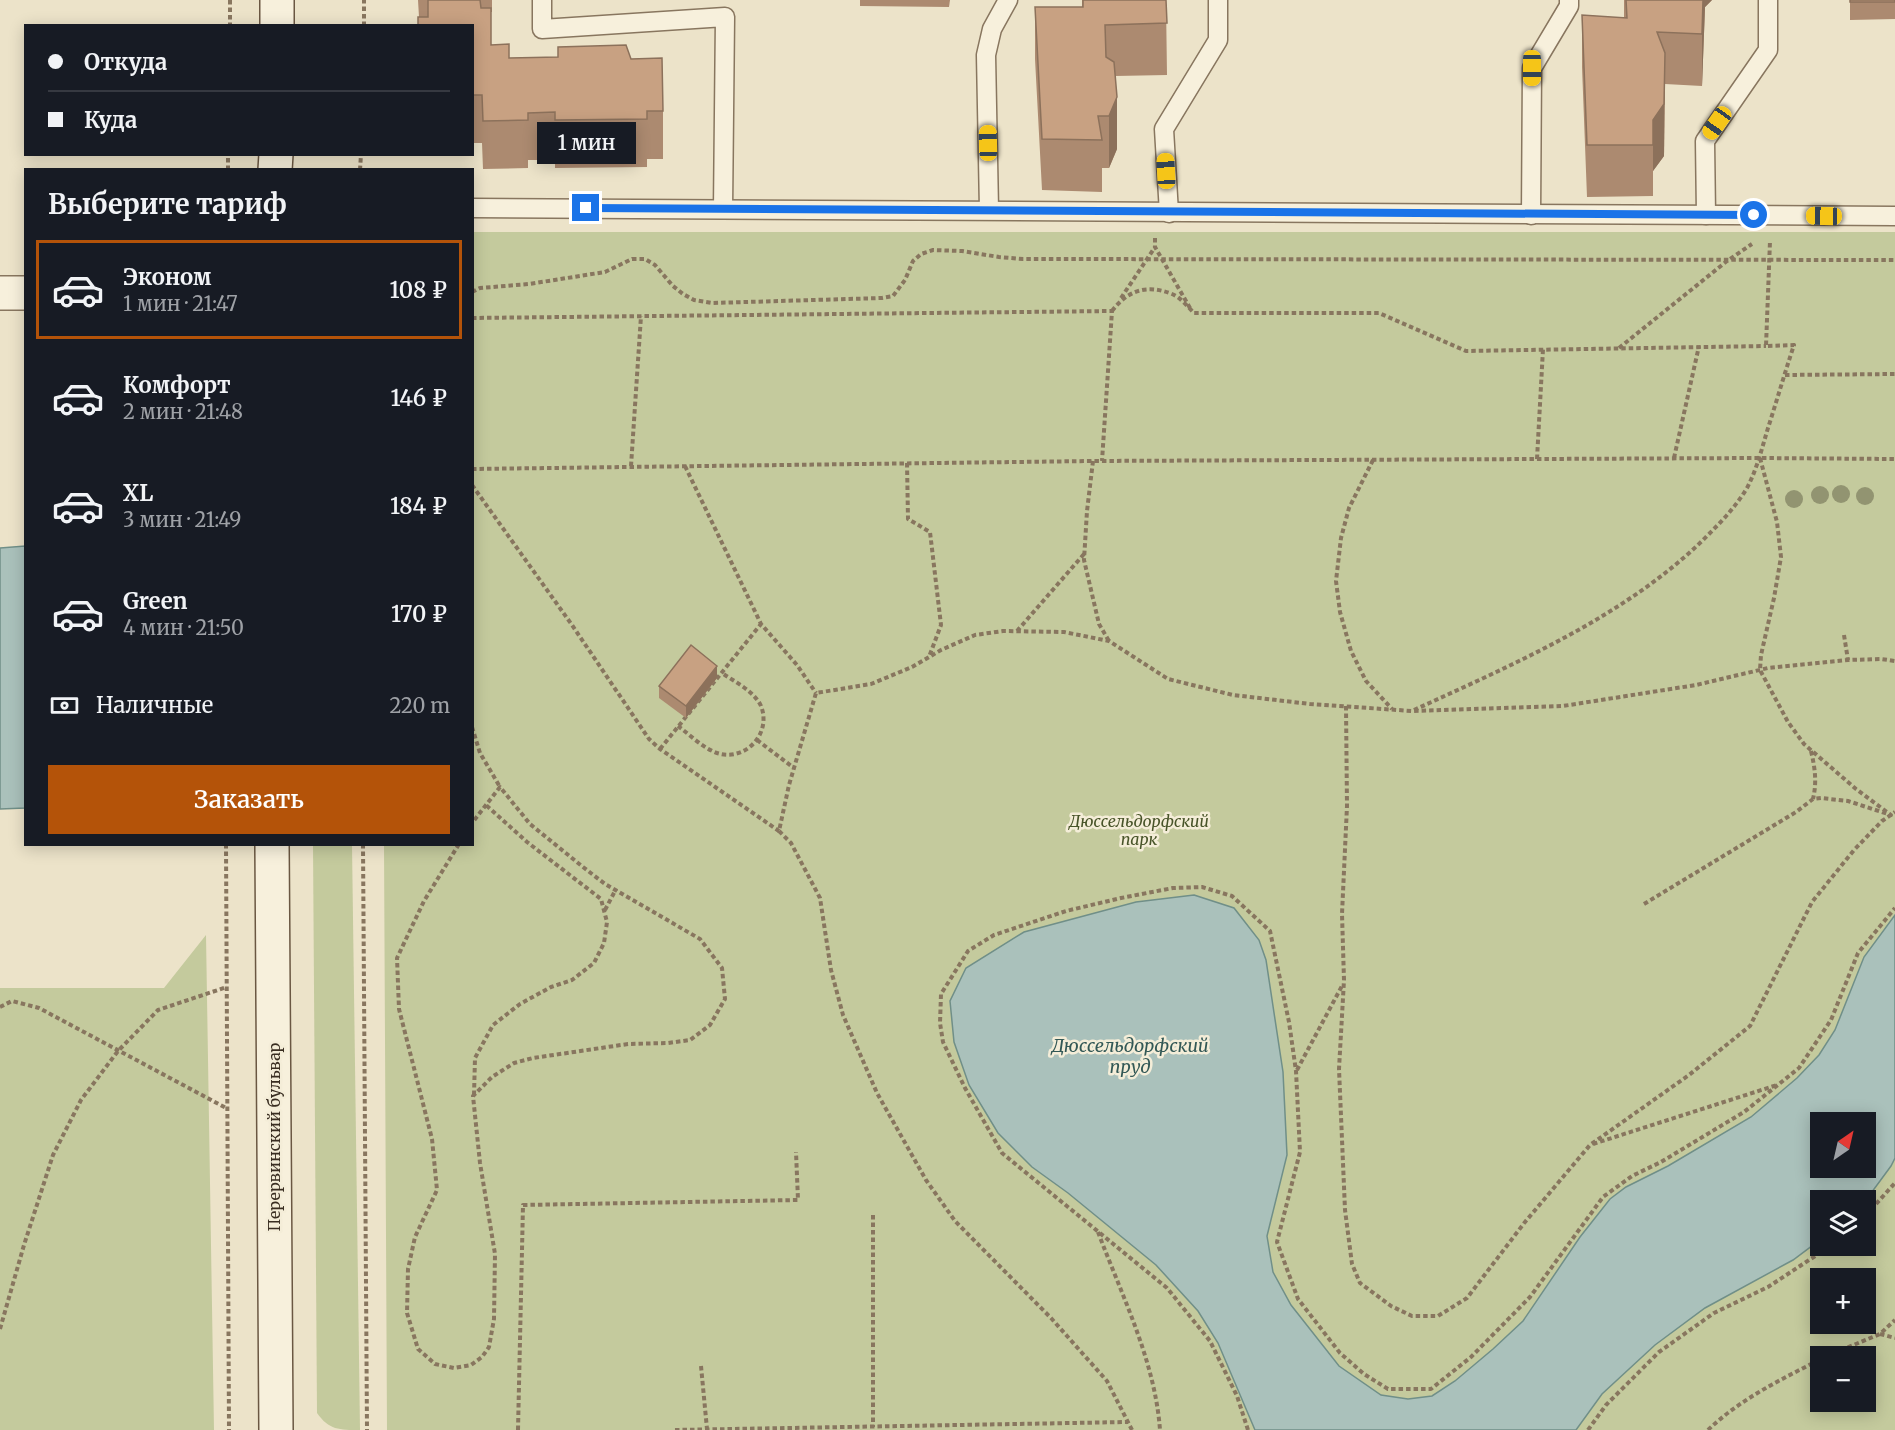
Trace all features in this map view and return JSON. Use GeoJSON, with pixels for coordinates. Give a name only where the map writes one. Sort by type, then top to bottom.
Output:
{"type":"FeatureCollection","features":[{"type":"Feature","properties":{"kind":"street"},"geometry":{"type":"LineString","coordinates":[[277,0],[277,24]]}},
{"type":"Feature","properties":{"kind":"street"},"geometry":{"type":"LineString","coordinates":[[0,293],[24,293]]}},
{"type":"Feature","properties":{"kind":"street","name":"Перервинский бульвар"},"geometry":{"type":"LineString","coordinates":[[272,846],[276,1430]]}},
{"type":"Feature","properties":{"kind":"lane"},"geometry":{"type":"LineString","coordinates":[[542,0],[542,29],[725,17],[723,209]]}},
{"type":"Feature","properties":{"kind":"lane"},"geometry":{"type":"LineString","coordinates":[[989,210],[986,55],[993,29],[1008,0]]}},
{"type":"Feature","properties":{"kind":"lane"},"geometry":{"type":"LineString","coordinates":[[1161,213],[1164,129],[1218,40],[1218,0]]}},
{"type":"Feature","properties":{"kind":"lane"},"geometry":{"type":"LineString","coordinates":[[1531,214],[1532,68],[1569,6],[1569,0]]}},
{"type":"Feature","properties":{"kind":"lane"},"geometry":{"type":"LineString","coordinates":[[1706,215],[1705,141],[1768,50],[1768,0]]}},
{"type":"Feature","properties":{"kind":"lane"},"geometry":{"type":"LineString","coordinates":[[474,208],[1895,216]]}},
{"type":"Feature","properties":{"kind":"path"},"geometry":{"type":"LineString","coordinates":[[230,0],[230,24]]}},
{"type":"Feature","properties":{"kind":"path"},"geometry":{"type":"LineString","coordinates":[[364,0],[364,24]]}},
{"type":"Feature","properties":{"kind":"path"},"geometry":{"type":"LineString","coordinates":[[1102,461],[1112,311],[1155,247],[1161,213]]}},
{"type":"Feature","properties":{"kind":"path"},"geometry":{"type":"LineString","coordinates":[[1766,346],[1771,261],[1770,231]]}},
{"type":"Feature","properties":{"kind":"path"},"geometry":{"type":"LineString","coordinates":[[1619,348],[1727,261],[1753,243]]}},
{"type":"Feature","properties":{"kind":"path"},"geometry":{"type":"LineString","coordinates":[[1155,247],[1194,313]]}},
{"type":"Feature","properties":{"kind":"path"},"geometry":{"type":"LineString","coordinates":[[474,291],[480,288],[529,284],[605,272],[632,259],[645,259],[655,265],[673,286],[694,300],[712,303],[882,298],[893,296],[905,280],[913,261],[921,254],[933,250],[962,251],[1023,259],[1895,260]]}},
{"type":"Feature","properties":{"kind":"path"},"geometry":{"type":"LineString","coordinates":[[1112,311],[1121,299],[1142,289],[1173,294],[1194,313],[1379,314],[1466,351],[1794,345],[1759,458],[1748,485],[1732,512],[1685,558],[1606,614],[1412,711]]}},
{"type":"Feature","properties":{"kind":"path"},"geometry":{"type":"LineString","coordinates":[[474,318],[1112,311]]}},
{"type":"Feature","properties":{"kind":"path"},"geometry":{"type":"LineString","coordinates":[[631,466],[641,316]]}},
{"type":"Feature","properties":{"kind":"path"},"geometry":{"type":"LineString","coordinates":[[1674,458],[1699,346]]}},
{"type":"Feature","properties":{"kind":"path"},"geometry":{"type":"LineString","coordinates":[[1537,459],[1543,349]]}},
{"type":"Feature","properties":{"kind":"path"},"geometry":{"type":"LineString","coordinates":[[1784,375],[1895,374]]}},
{"type":"Feature","properties":{"kind":"path"},"geometry":{"type":"LineString","coordinates":[[1759,458],[1777,522],[1781,556],[1760,670],[1788,722],[1811,750],[1856,789],[1893,814]]}},
{"type":"Feature","properties":{"kind":"path"},"geometry":{"type":"LineString","coordinates":[[474,469],[1093,461],[1895,459]]}},
{"type":"Feature","properties":{"kind":"path"},"geometry":{"type":"LineString","coordinates":[[1373,460],[1349,507],[1341,538],[1336,581],[1340,612],[1351,651],[1366,681],[1392,709]]}},
{"type":"Feature","properties":{"kind":"path"},"geometry":{"type":"LineString","coordinates":[[1093,461],[1084,560],[1099,624],[1109,641]]}},
{"type":"Feature","properties":{"kind":"path"},"geometry":{"type":"LineString","coordinates":[[907,463],[908,519],[930,532],[941,625],[929,657]]}},
{"type":"Feature","properties":{"kind":"path"},"geometry":{"type":"LineString","coordinates":[[685,466],[761,624],[797,665],[816,693]]}},
{"type":"Feature","properties":{"kind":"path"},"geometry":{"type":"LineString","coordinates":[[474,488],[649,739],[660,749],[779,831],[791,843],[820,898],[831,970],[843,1015],[877,1093],[926,1180],[955,1221],[1051,1318],[1107,1381],[1132,1430]]}},
{"type":"Feature","properties":{"kind":"path"},"geometry":{"type":"LineString","coordinates":[[1017,632],[1085,553]]}},
{"type":"Feature","properties":{"kind":"path"},"geometry":{"type":"LineString","coordinates":[[660,749],[761,624]]}},
{"type":"Feature","properties":{"kind":"path"},"geometry":{"type":"LineString","coordinates":[[816,693],[871,684],[912,667],[975,635],[1017,632],[1064,632],[1109,641],[1168,679],[1233,695],[1310,704],[1412,711],[1563,706],[1696,685],[1760,670],[1848,660],[1894,660]]}},
{"type":"Feature","properties":{"kind":"path"},"geometry":{"type":"LineString","coordinates":[[1844,635],[1848,660]]}},
{"type":"Feature","properties":{"kind":"path"},"geometry":{"type":"LineString","coordinates":[[678,726],[708,748],[729,755],[740,753],[757,740],[762,730],[763,717],[760,706],[751,694],[722,673]]}},
{"type":"Feature","properties":{"kind":"path"},"geometry":{"type":"LineString","coordinates":[[779,831],[794,768],[816,693]]}},
{"type":"Feature","properties":{"kind":"path"},"geometry":{"type":"LineString","coordinates":[[1346,706],[1347,806],[1342,914],[1344,980],[1339,1069],[1345,1210],[1352,1264],[1360,1283],[1391,1306],[1412,1316],[1438,1316],[1467,1298],[1525,1222],[1590,1145],[1689,1075],[1750,1026],[1812,902],[1854,850],[1882,821],[1893,814]]}},
{"type":"Feature","properties":{"kind":"path"},"geometry":{"type":"LineString","coordinates":[[474,734],[480,753],[500,787],[530,824],[583,867],[700,939],[722,968],[725,999],[710,1025],[690,1040],[628,1044],[533,1058],[514,1063],[492,1077],[474,1096]]}},
{"type":"Feature","properties":{"kind":"path"},"geometry":{"type":"LineString","coordinates":[[757,740],[794,768]]}},
{"type":"Feature","properties":{"kind":"path"},"geometry":{"type":"LineString","coordinates":[[1644,904],[1796,812],[1813,799],[1816,786],[1811,750]]}},
{"type":"Feature","properties":{"kind":"path"},"geometry":{"type":"LineString","coordinates":[[474,820],[500,787]]}},
{"type":"Feature","properties":{"kind":"path"},"geometry":{"type":"LineString","coordinates":[[1813,799],[1848,801],[1893,814]]}},
{"type":"Feature","properties":{"kind":"path"},"geometry":{"type":"LineString","coordinates":[[458,846],[424,901],[397,958],[399,1009],[432,1139],[437,1190],[415,1237],[408,1269],[407,1313],[418,1349],[435,1364],[454,1368],[471,1365],[482,1357],[489,1347],[494,1319],[495,1254],[480,1163],[474,1096],[475,1058],[493,1025],[520,1004],[551,987],[572,980],[594,963],[604,943],[608,922],[601,899],[527,843],[486,805]]}},
{"type":"Feature","properties":{"kind":"path"},"geometry":{"type":"LineString","coordinates":[[226,846],[230,1430]]}},
{"type":"Feature","properties":{"kind":"path"},"geometry":{"type":"LineString","coordinates":[[363,846],[367,1430]]}},
{"type":"Feature","properties":{"kind":"path"},"geometry":{"type":"LineString","coordinates":[[1248,1430],[1237,1396],[1210,1341],[1167,1288],[1002,1153],[965,1088],[943,1042],[940,1023],[941,994],[968,951],[994,935],[1066,911],[1173,888],[1202,887],[1232,896],[1270,931],[1289,1022],[1296,1071],[1300,1152],[1278,1242],[1298,1299],[1340,1353],[1364,1374],[1388,1389],[1431,1389],[1472,1357],[1530,1297],[1603,1197],[1632,1176],[1661,1162],[1744,1112],[1799,1068],[1831,1020],[1858,953],[1895,908]]}},
{"type":"Feature","properties":{"kind":"path"},"geometry":{"type":"LineString","coordinates":[[604,910],[616,889]]}},
{"type":"Feature","properties":{"kind":"path"},"geometry":{"type":"LineString","coordinates":[[1296,1071],[1344,980]]}},
{"type":"Feature","properties":{"kind":"path"},"geometry":{"type":"LineString","coordinates":[[0,1329],[53,1155],[81,1100],[118,1051],[158,1010],[227,987]]}},
{"type":"Feature","properties":{"kind":"path"},"geometry":{"type":"LineString","coordinates":[[0,1007],[12,1001],[39,1008],[228,1109]]}},
{"type":"Feature","properties":{"kind":"path"},"geometry":{"type":"LineString","coordinates":[[1590,1145],[1782,1083]]}},
{"type":"Feature","properties":{"kind":"path"},"geometry":{"type":"LineString","coordinates":[[518,1430],[523,1205],[798,1200],[796,1152]]}},
{"type":"Feature","properties":{"kind":"path"},"geometry":{"type":"LineString","coordinates":[[1876,1204],[1895,1183]]}},
{"type":"Feature","properties":{"kind":"path"},"geometry":{"type":"LineString","coordinates":[[873,1215],[873,1427]]}},
{"type":"Feature","properties":{"kind":"path"},"geometry":{"type":"LineString","coordinates":[[1098,1232],[1142,1345],[1160,1430]]}},
{"type":"Feature","properties":{"kind":"path"},"geometry":{"type":"LineString","coordinates":[[1588,1430],[1606,1405],[1659,1352],[1714,1313],[1768,1287],[1815,1256]]}},
{"type":"Feature","properties":{"kind":"path"},"geometry":{"type":"LineString","coordinates":[[1851,1346],[1880,1334],[1895,1320]]}},
{"type":"Feature","properties":{"kind":"path"},"geometry":{"type":"LineString","coordinates":[[1880,1334],[1895,1338]]}},
{"type":"Feature","properties":{"kind":"path"},"geometry":{"type":"LineString","coordinates":[[1708,1430],[1722,1417],[1810,1365]]}},
{"type":"Feature","properties":{"kind":"path"},"geometry":{"type":"LineString","coordinates":[[701,1366],[707,1429]]}},
{"type":"Feature","properties":{"kind":"path"},"geometry":{"type":"LineString","coordinates":[[675,1430],[1128,1422]]}},
{"type":"Feature","properties":{"kind":"green space","name":"Дюссельдорфский парк"},"geometry":{"type":"Polygon","coordinates":[[[474,232],[1895,232],[1895,1430],[387,1430],[384,846],[474,846],[474,232]]]}},
{"type":"Feature","properties":{"kind":"green space"},"geometry":{"type":"Polygon","coordinates":[[[313,846],[352,846],[360,1430],[335,1428],[321,1419],[317,1413],[313,846]]]}},
{"type":"Feature","properties":{"kind":"green space"},"geometry":{"type":"Polygon","coordinates":[[[206,935],[214,1430],[0,1430],[0,988],[164,988],[206,935]]]}},
{"type":"Feature","properties":{"kind":"water"},"geometry":{"type":"Polygon","coordinates":[[[24,546],[24,808],[0,809],[0,548],[24,546]]]}},
{"type":"Feature","properties":{"kind":"water","name":"Дюссельдорфский пруд"},"geometry":{"type":"Polygon","coordinates":[[[1194,895],[1234,908],[1259,940],[1266,960],[1283,1072],[1287,1155],[1267,1236],[1273,1272],[1291,1305],[1339,1366],[1381,1395],[1408,1399],[1432,1396],[1455,1381],[1523,1321],[1580,1237],[1610,1199],[1626,1187],[1668,1166],[1751,1117],[1797,1078],[1819,1055],[1835,1030],[1864,957],[1895,915],[1895,1158],[1873,1190],[1810,1190],[1810,1247],[1793,1260],[1705,1308],[1655,1345],[1602,1394],[1576,1430],[1255,1430],[1218,1343],[1198,1311],[1156,1265],[1068,1193],[1032,1167],[998,1133],[969,1085],[954,1042],[950,1001],[966,968],[1024,932],[1136,902],[1194,895]]]}},
{"type":"Feature","properties":{"kind":"building"},"geometry":{"type":"Polygon","coordinates":[[[428,0],[480,0],[481,8],[491,8],[491,45],[509,44],[509,58],[558,57],[558,47],[626,45],[631,59],[662,58],[663,111],[647,111],[647,119],[555,120],[555,112],[528,113],[528,120],[483,121],[482,95],[474,95],[474,24],[418,24],[418,17],[428,17],[428,0]]]}},
{"type":"Feature","properties":{"kind":"building"},"geometry":{"type":"Polygon","coordinates":[[[1083,0],[1166,0],[1167,23],[1105,25],[1106,57],[1114,62],[1117,97],[1109,116],[1098,116],[1102,140],[1042,139],[1035,7],[1083,7],[1083,0]]]}},
{"type":"Feature","properties":{"kind":"building"},"geometry":{"type":"Polygon","coordinates":[[[1626,0],[1703,0],[1702,34],[1657,32],[1665,53],[1664,104],[1653,120],[1653,145],[1587,145],[1582,15],[1627,18],[1626,0]]]}},
{"type":"Feature","properties":{"kind":"building"},"geometry":{"type":"Polygon","coordinates":[[[1850,0],[1895,0],[1895,2],[1850,2],[1850,0]]]}},
{"type":"Feature","properties":{"kind":"building"},"geometry":{"type":"Polygon","coordinates":[[[691,645],[717,666],[686,706],[659,686],[691,645]]]}},
{"type":"Feature","properties":{"kind":"route"},"geometry":{"type":"LineString","coordinates":[[586,208],[1754,215]]}}]}
